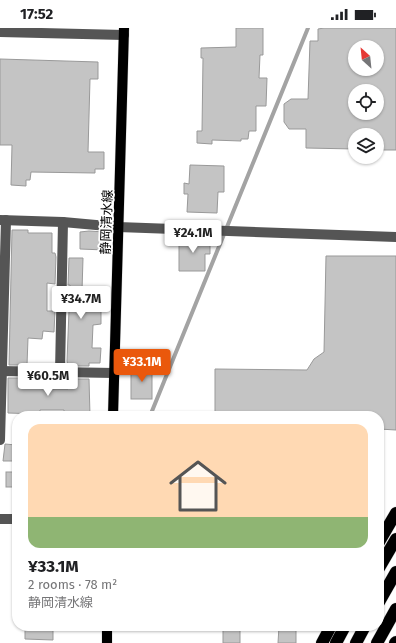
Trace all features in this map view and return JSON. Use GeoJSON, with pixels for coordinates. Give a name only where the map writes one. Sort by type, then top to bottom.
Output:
{"type":"FeatureCollection","features":[{"type":"Feature","properties":{"kind":"highway"},"geometry":{"type":"LineString","coordinates":[[387,530],[396,513]]}},
{"type":"Feature","properties":{"kind":"highway"},"geometry":{"type":"LineString","coordinates":[[384,559],[396,539]]}},
{"type":"Feature","properties":{"kind":"highway"},"geometry":{"type":"LineString","coordinates":[[384,593],[396,572]]}},
{"type":"Feature","properties":{"kind":"highway"},"geometry":{"type":"LineString","coordinates":[[384,630],[396,609]]}},
{"type":"Feature","properties":{"kind":"highway"},"geometry":{"type":"LineString","coordinates":[[322,643],[328,631]]}},
{"type":"Feature","properties":{"kind":"highway"},"geometry":{"type":"LineString","coordinates":[[336,643],[343,631]]}},
{"type":"Feature","properties":{"kind":"highway"},"geometry":{"type":"LineString","coordinates":[[356,643],[362,631]]}},
{"type":"Feature","properties":{"kind":"highway"},"geometry":{"type":"LineString","coordinates":[[377,643],[384,631]]}},
{"type":"Feature","properties":{"kind":"main road","name":"静岡清水線"},"geometry":{"type":"LineString","coordinates":[[113,411],[124,32]]}},
{"type":"Feature","properties":{"kind":"main road"},"geometry":{"type":"LineString","coordinates":[[107,631],[107,643]]}},
{"type":"Feature","properties":{"kind":"street"},"geometry":{"type":"LineString","coordinates":[[0,32],[124,32]]}},
{"type":"Feature","properties":{"kind":"street"},"geometry":{"type":"LineString","coordinates":[[0,440],[3,220],[62,222],[118,227],[396,237]]}},
{"type":"Feature","properties":{"kind":"street"},"geometry":{"type":"LineString","coordinates":[[60,372],[62,222]]}},
{"type":"Feature","properties":{"kind":"street"},"geometry":{"type":"LineString","coordinates":[[1,371],[114,373]]}},
{"type":"Feature","properties":{"kind":"street"},"geometry":{"type":"LineString","coordinates":[[0,519],[12,520]]}},
{"type":"Feature","properties":{"kind":"building"},"geometry":{"type":"Polygon","coordinates":[[[236,28],[263,28],[263,55],[260,55],[259,78],[267,78],[266,106],[256,106],[256,131],[249,131],[248,139],[241,139],[241,141],[212,140],[212,144],[197,143],[197,131],[202,131],[203,58],[201,58],[201,48],[236,47],[236,28]]]}},
{"type":"Feature","properties":{"kind":"building"},"geometry":{"type":"Polygon","coordinates":[[[324,28],[396,28],[396,150],[384,150],[384,128],[348,128],[348,149],[306,148],[306,129],[289,129],[284,122],[284,104],[291,99],[308,99],[310,41],[318,41],[318,29],[324,28]]]}},
{"type":"Feature","properties":{"kind":"building"},"geometry":{"type":"Polygon","coordinates":[[[0,59],[98,62],[98,79],[90,79],[88,152],[104,152],[104,169],[95,169],[95,173],[31,172],[30,180],[26,180],[26,186],[11,185],[12,145],[0,145],[0,59]]]}},
{"type":"Feature","properties":{"kind":"building"},"geometry":{"type":"Polygon","coordinates":[[[190,165],[224,166],[224,192],[218,192],[217,213],[187,212],[188,194],[184,194],[184,183],[189,184],[190,165]]]}},
{"type":"Feature","properties":{"kind":"building"},"geometry":{"type":"Polygon","coordinates":[[[12,230],[28,230],[28,233],[52,233],[52,253],[55,253],[56,257],[55,284],[47,283],[47,311],[55,311],[54,332],[43,331],[42,339],[28,338],[27,365],[9,365],[12,230]]]}},
{"type":"Feature","properties":{"kind":"building"},"geometry":{"type":"Polygon","coordinates":[[[80,232],[105,232],[105,250],[80,249],[80,232]]]}},
{"type":"Feature","properties":{"kind":"building"},"geometry":{"type":"Polygon","coordinates":[[[179,238],[210,238],[210,254],[205,254],[205,271],[179,271],[179,238]]]}},
{"type":"Feature","properties":{"kind":"building"},"geometry":{"type":"Polygon","coordinates":[[[326,256],[396,256],[396,430],[384,429],[384,411],[215,411],[215,369],[307,370],[314,359],[324,352],[326,256]]]}},
{"type":"Feature","properties":{"kind":"building"},"geometry":{"type":"Polygon","coordinates":[[[69,258],[83,258],[82,291],[94,291],[94,310],[101,310],[101,324],[93,325],[92,348],[101,348],[100,363],[89,363],[89,366],[68,366],[67,361],[70,285],[68,285],[69,258]]]}},
{"type":"Feature","properties":{"kind":"building"},"geometry":{"type":"Polygon","coordinates":[[[131,367],[152,367],[152,399],[131,399],[131,367]]]}},
{"type":"Feature","properties":{"kind":"building"},"geometry":{"type":"Polygon","coordinates":[[[8,378],[43,378],[43,381],[46,381],[46,389],[68,389],[68,379],[89,379],[90,411],[40,410],[12,411],[12,413],[8,413],[8,378]]]}},
{"type":"Feature","properties":{"kind":"building"},"geometry":{"type":"Polygon","coordinates":[[[5,444],[12,445],[12,461],[3,461],[5,444]]]}},
{"type":"Feature","properties":{"kind":"building"},"geometry":{"type":"Polygon","coordinates":[[[6,472],[12,472],[12,487],[6,487],[6,472]]]}},
{"type":"Feature","properties":{"kind":"building"},"geometry":{"type":"Polygon","coordinates":[[[25,631],[53,631],[53,640],[25,639],[25,631]]]}},
{"type":"Feature","properties":{"kind":"building"},"geometry":{"type":"Polygon","coordinates":[[[223,631],[240,631],[240,643],[223,643],[223,631]]]}},
{"type":"Feature","properties":{"kind":"building"},"geometry":{"type":"Polygon","coordinates":[[[279,631],[296,631],[296,643],[278,643],[279,631]]]}},
{"type":"Feature","properties":{"kind":"waterway"},"geometry":{"type":"LineString","coordinates":[[152,411],[308,28]]}}]}
